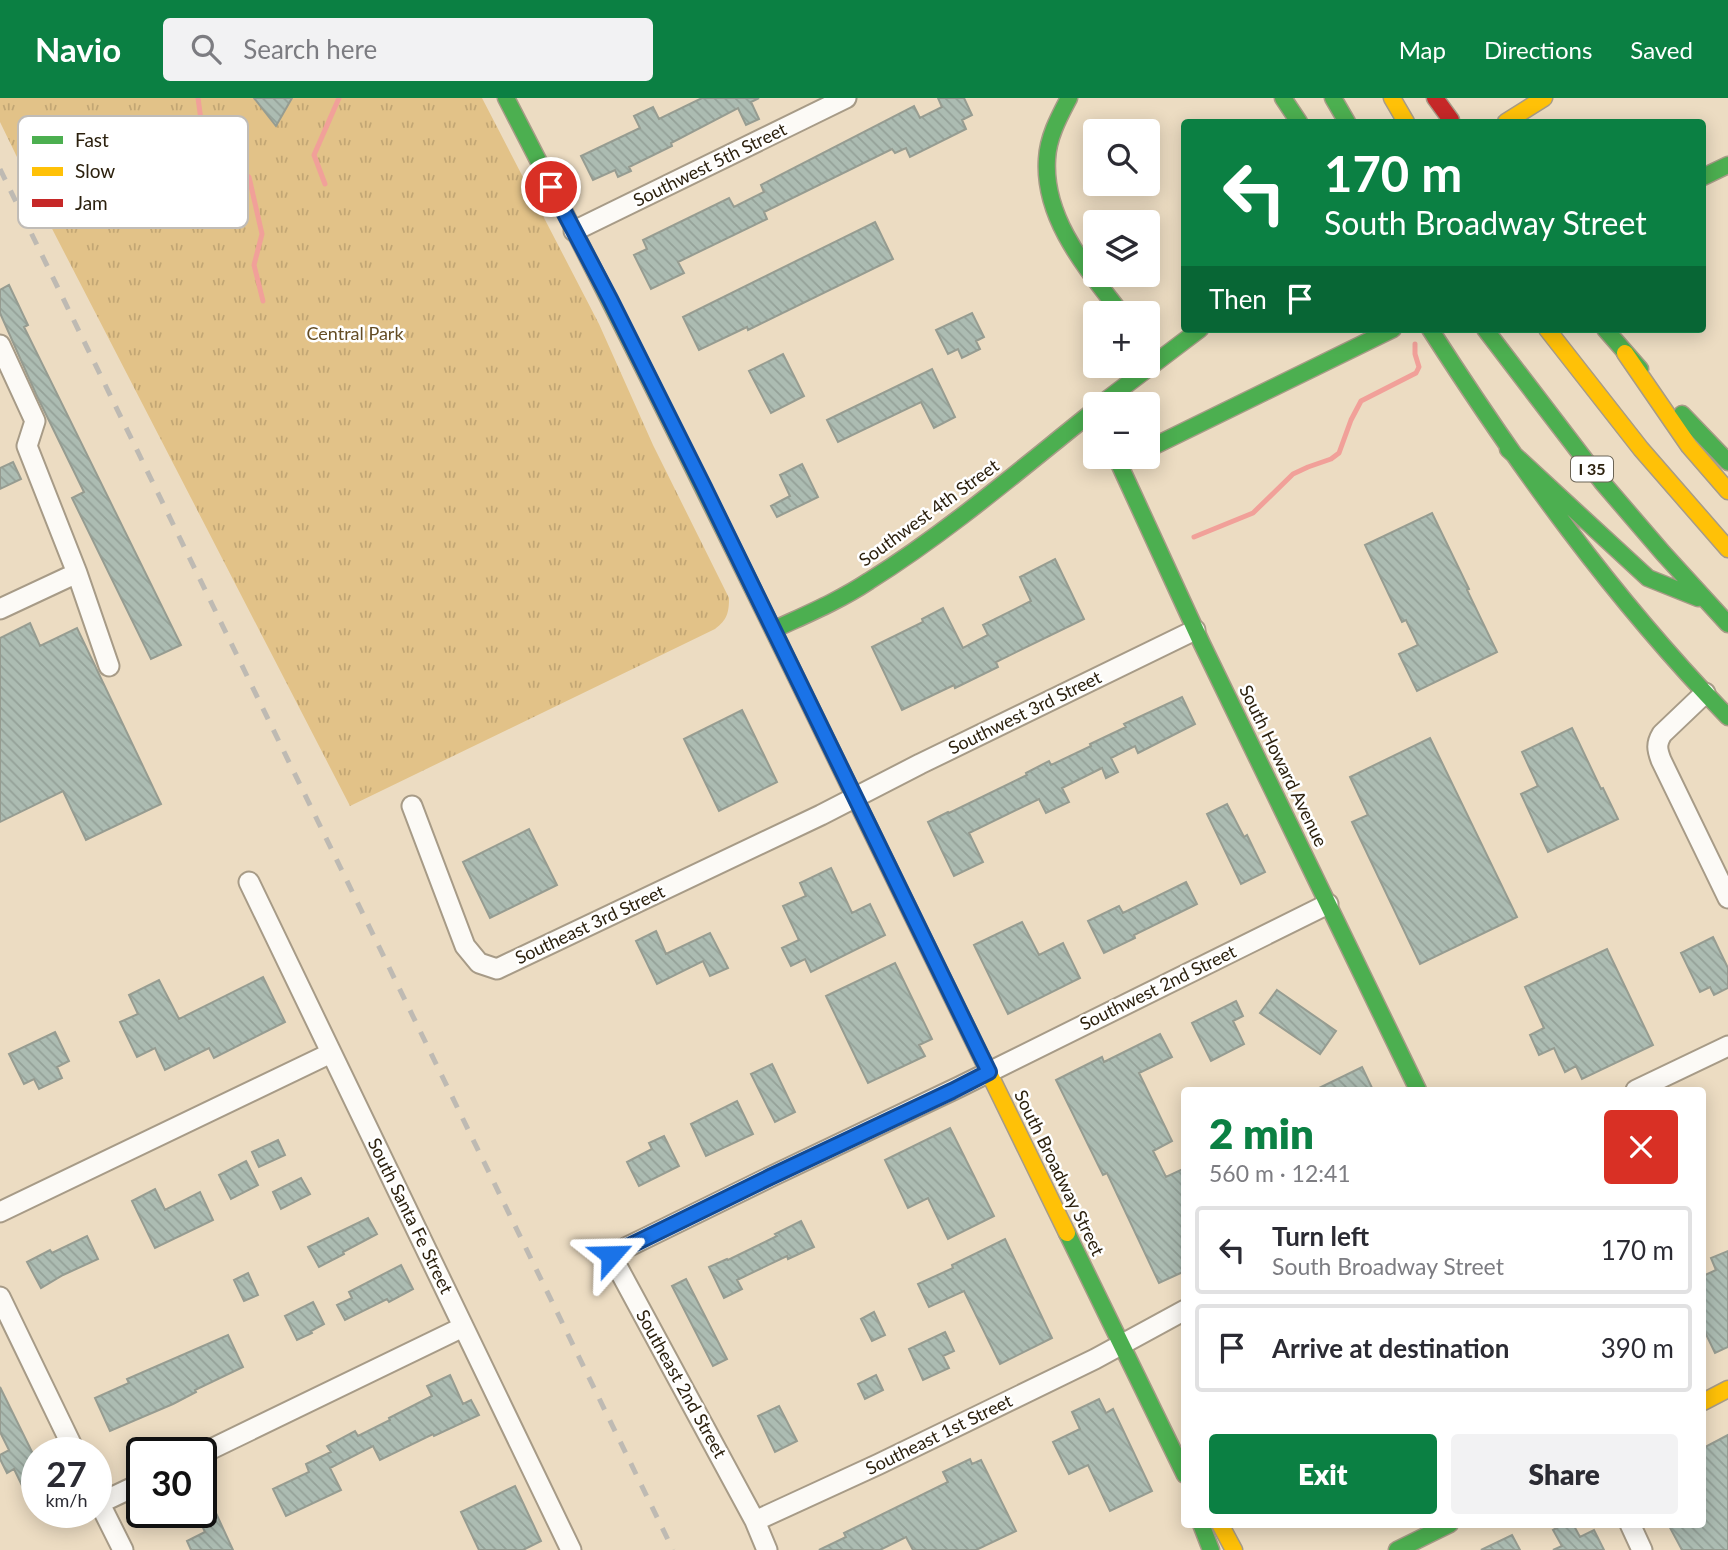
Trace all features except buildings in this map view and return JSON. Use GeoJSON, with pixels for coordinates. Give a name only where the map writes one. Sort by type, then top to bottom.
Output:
{"type":"FeatureCollection","features":[{"type":"Feature","properties":{"kind":"main road","name":"South Broadway Street"},"geometry":{"type":"LineString","coordinates":[[506,98],[616,310],[1181,1467]]}},
{"type":"Feature","properties":{"kind":"main road"},"geometry":{"type":"LineString","coordinates":[[1069,98],[1055,124],[1049,143],[1047,184],[1061,228],[1112,301]]}},
{"type":"Feature","properties":{"kind":"main road"},"geometry":{"type":"LineString","coordinates":[[1283,98],[1297,119]]}},
{"type":"Feature","properties":{"kind":"main road"},"geometry":{"type":"LineString","coordinates":[[1333,98],[1346,119]]}},
{"type":"Feature","properties":{"kind":"main road"},"geometry":{"type":"LineString","coordinates":[[1392,98],[1404,119]]}},
{"type":"Feature","properties":{"kind":"main road"},"geometry":{"type":"LineString","coordinates":[[1434,98],[1450,119]]}},
{"type":"Feature","properties":{"kind":"main road"},"geometry":{"type":"LineString","coordinates":[[1442,98],[1451,119]]}},
{"type":"Feature","properties":{"kind":"main road"},"geometry":{"type":"LineString","coordinates":[[1512,119],[1544,98]]}},
{"type":"Feature","properties":{"kind":"main road"},"geometry":{"type":"LineString","coordinates":[[1706,175],[1728,164]]}},
{"type":"Feature","properties":{"kind":"main road","name":"Southwest 4th Street"},"geometry":{"type":"LineString","coordinates":[[1160,350],[1192,333]]}},
{"type":"Feature","properties":{"kind":"main road"},"geometry":{"type":"LineString","coordinates":[[1160,443],[1385,333]]}},
{"type":"Feature","properties":{"kind":"main road"},"geometry":{"type":"LineString","coordinates":[[1433,333],[1508,449],[1611,586],[1728,717]]}},
{"type":"Feature","properties":{"kind":"main road","name":"I 35"},"geometry":{"type":"LineString","coordinates":[[1488,333],[1602,482],[1728,624]]}},
{"type":"Feature","properties":{"kind":"main road"},"geometry":{"type":"LineString","coordinates":[[1550,333],[1641,449],[1728,549]]}},
{"type":"Feature","properties":{"kind":"main road"},"geometry":{"type":"LineString","coordinates":[[1608,333],[1728,462]]}},
{"type":"Feature","properties":{"kind":"main road"},"geometry":{"type":"LineString","coordinates":[[1625,353],[1689,446],[1728,491]]}},
{"type":"Feature","properties":{"kind":"main road","name":"Southwest 4th Street"},"geometry":{"type":"LineString","coordinates":[[1114,392],[1129,378]]}},
{"type":"Feature","properties":{"kind":"main road","name":"Southwest 4th Street"},"geometry":{"type":"LineString","coordinates":[[773,630],[841,598],[897,564],[1083,420]]}},
{"type":"Feature","properties":{"kind":"main road"},"geometry":{"type":"LineString","coordinates":[[1508,449],[1648,578],[1707,602]]}},
{"type":"Feature","properties":{"kind":"main road","name":"South Howard Avenue"},"geometry":{"type":"LineString","coordinates":[[1127,469],[1195,629],[1417,1087]]}},
{"type":"Feature","properties":{"kind":"main road"},"geometry":{"type":"LineString","coordinates":[[1706,1400],[1728,1389]]}},
{"type":"Feature","properties":{"kind":"main road"},"geometry":{"type":"LineString","coordinates":[[1203,1528],[1211,1550]]}},
{"type":"Feature","properties":{"kind":"main road"},"geometry":{"type":"LineString","coordinates":[[1222,1528],[1234,1550]]}},
{"type":"Feature","properties":{"kind":"main road"},"geometry":{"type":"LineString","coordinates":[[1397,1550],[1442,1528]]}},
{"type":"Feature","properties":{"kind":"street","name":"Southwest 5th Street"},"geometry":{"type":"LineString","coordinates":[[574,231],[846,98]]}},
{"type":"Feature","properties":{"kind":"street"},"geometry":{"type":"LineString","coordinates":[[0,345],[35,421],[27,446],[77,573],[108,666]]}},
{"type":"Feature","properties":{"kind":"street"},"geometry":{"type":"LineString","coordinates":[[0,609],[77,573]]}},
{"type":"Feature","properties":{"kind":"street","name":"Southwest 3rd Street"},"geometry":{"type":"LineString","coordinates":[[855,797],[1195,629]]}},
{"type":"Feature","properties":{"kind":"street"},"geometry":{"type":"LineString","coordinates":[[1705,693],[1662,734],[1657,749],[1728,898]]}},
{"type":"Feature","properties":{"kind":"street","name":"Southeast 3rd Street"},"geometry":{"type":"LineString","coordinates":[[412,806],[465,946],[479,962],[497,969],[855,797]]}},
{"type":"Feature","properties":{"kind":"street","name":"South Santa Fe Street"},"geometry":{"type":"LineString","coordinates":[[249,882],[570,1550]]}},
{"type":"Feature","properties":{"kind":"street","name":"Southwest 2nd Street"},"geometry":{"type":"LineString","coordinates":[[989,1072],[1328,904]]}},
{"type":"Feature","properties":{"kind":"street"},"geometry":{"type":"LineString","coordinates":[[1642,1087],[1728,1046]]}},
{"type":"Feature","properties":{"kind":"street"},"geometry":{"type":"LineString","coordinates":[[0,1212],[331,1053]]}},
{"type":"Feature","properties":{"kind":"street","name":"Southeast 2nd Street"},"geometry":{"type":"LineString","coordinates":[[767,1550],[755,1521],[611,1255],[989,1072]]}},
{"type":"Feature","properties":{"kind":"street"},"geometry":{"type":"LineString","coordinates":[[0,1297],[68,1437]]}},
{"type":"Feature","properties":{"kind":"street","name":"Southeast 1st Street"},"geometry":{"type":"LineString","coordinates":[[755,1521],[1095,1359],[1181,1312]]}},
{"type":"Feature","properties":{"kind":"street"},"geometry":{"type":"LineString","coordinates":[[217,1446],[463,1327]]}},
{"type":"Feature","properties":{"kind":"street"},"geometry":{"type":"LineString","coordinates":[[111,1528],[122,1550]]}},
{"type":"Feature","properties":{"kind":"street"},"geometry":{"type":"LineString","coordinates":[[1632,1528],[1642,1550]]}},
{"type":"Feature","properties":{"kind":"green space","name":"Central Park"},"geometry":{"type":"Polygon","coordinates":[[[0,98],[482,98],[599,324],[653,445],[729,598],[725,619],[715,629],[350,806],[52,228],[248,228],[248,116],[18,116],[18,159],[0,122],[0,98]]]}},
{"type":"Feature","properties":{"kind":"waterway"},"geometry":{"type":"LineString","coordinates":[[198,98],[200,116]]}},
{"type":"Feature","properties":{"kind":"waterway"},"geometry":{"type":"LineString","coordinates":[[325,184],[314,155],[339,98]]}},
{"type":"Feature","properties":{"kind":"waterway"},"geometry":{"type":"LineString","coordinates":[[248,176],[262,234],[254,265],[263,301]]}},
{"type":"Feature","properties":{"kind":"waterway"},"geometry":{"type":"LineString","coordinates":[[1194,537],[1253,513],[1293,474],[1331,459],[1339,453],[1361,401],[1416,373],[1419,367],[1415,344]]}},
{"type":"Feature","properties":{"kind":"railway"},"geometry":{"type":"LineString","coordinates":[[0,169],[18,206]]}},
{"type":"Feature","properties":{"kind":"railway"},"geometry":{"type":"LineString","coordinates":[[29,228],[673,1550]]}},
{"type":"Feature","properties":{"kind":"traffic: fast"},"geometry":{"type":"LineString","coordinates":[[506,98],[682,445],[853,794]]}},
{"type":"Feature","properties":{"kind":"traffic: fast"},"geometry":{"type":"LineString","coordinates":[[1069,98],[1049,143],[1048,181],[1052,202],[1070,242],[1112,301]]}},
{"type":"Feature","properties":{"kind":"traffic: fast"},"geometry":{"type":"LineString","coordinates":[[1283,98],[1297,119]]}},
{"type":"Feature","properties":{"kind":"traffic: fast"},"geometry":{"type":"LineString","coordinates":[[1333,98],[1345,119]]}},
{"type":"Feature","properties":{"kind":"traffic: fast"},"geometry":{"type":"LineString","coordinates":[[1706,176],[1728,165]]}},
{"type":"Feature","properties":{"kind":"traffic: fast"},"geometry":{"type":"LineString","coordinates":[[1117,392],[1195,333]]}},
{"type":"Feature","properties":{"kind":"traffic: fast"},"geometry":{"type":"LineString","coordinates":[[1160,443],[1385,333]]}},
{"type":"Feature","properties":{"kind":"traffic: fast"},"geometry":{"type":"LineString","coordinates":[[1433,333],[1498,432],[1569,531],[1645,625],[1728,717]]}},
{"type":"Feature","properties":{"kind":"traffic: fast"},"geometry":{"type":"LineString","coordinates":[[1488,333],[1602,482],[1728,624]]}},
{"type":"Feature","properties":{"kind":"traffic: fast"},"geometry":{"type":"LineString","coordinates":[[1608,333],[1640,369]]}},
{"type":"Feature","properties":{"kind":"traffic: fast"},"geometry":{"type":"LineString","coordinates":[[1682,414],[1728,462]]}},
{"type":"Feature","properties":{"kind":"traffic: fast"},"geometry":{"type":"LineString","coordinates":[[773,630],[846,595],[899,562],[1083,419]]}},
{"type":"Feature","properties":{"kind":"traffic: fast"},"geometry":{"type":"LineString","coordinates":[[1508,449],[1648,578],[1698,598]]}},
{"type":"Feature","properties":{"kind":"traffic: fast"},"geometry":{"type":"LineString","coordinates":[[1122,469],[1202,644],[1417,1087]]}},
{"type":"Feature","properties":{"kind":"traffic: fast"},"geometry":{"type":"LineString","coordinates":[[1067,1233],[1181,1467]]}},
{"type":"Feature","properties":{"kind":"traffic: fast"},"geometry":{"type":"LineString","coordinates":[[1203,1528],[1211,1550]]}},
{"type":"Feature","properties":{"kind":"traffic: fast"},"geometry":{"type":"LineString","coordinates":[[1397,1550],[1442,1528]]}},
{"type":"Feature","properties":{"kind":"traffic: slow"},"geometry":{"type":"LineString","coordinates":[[1392,98],[1404,119]]}},
{"type":"Feature","properties":{"kind":"traffic: slow"},"geometry":{"type":"LineString","coordinates":[[1511,119],[1544,98]]}},
{"type":"Feature","properties":{"kind":"traffic: slow"},"geometry":{"type":"LineString","coordinates":[[1550,333],[1641,449],[1728,549]]}},
{"type":"Feature","properties":{"kind":"traffic: slow"},"geometry":{"type":"LineString","coordinates":[[1625,353],[1689,446],[1728,491]]}},
{"type":"Feature","properties":{"kind":"traffic: slow"},"geometry":{"type":"LineString","coordinates":[[853,794],[1067,1233]]}},
{"type":"Feature","properties":{"kind":"traffic: slow"},"geometry":{"type":"LineString","coordinates":[[1706,1400],[1728,1389]]}},
{"type":"Feature","properties":{"kind":"traffic: slow"},"geometry":{"type":"LineString","coordinates":[[1222,1528],[1234,1550]]}},
{"type":"Feature","properties":{"kind":"traffic: jam"},"geometry":{"type":"LineString","coordinates":[[1435,98],[1450,119]]}},
{"type":"Feature","properties":{"kind":"route"},"geometry":{"type":"LineString","coordinates":[[551,187],[704,487],[989,1072],[611,1255]]}}]}
